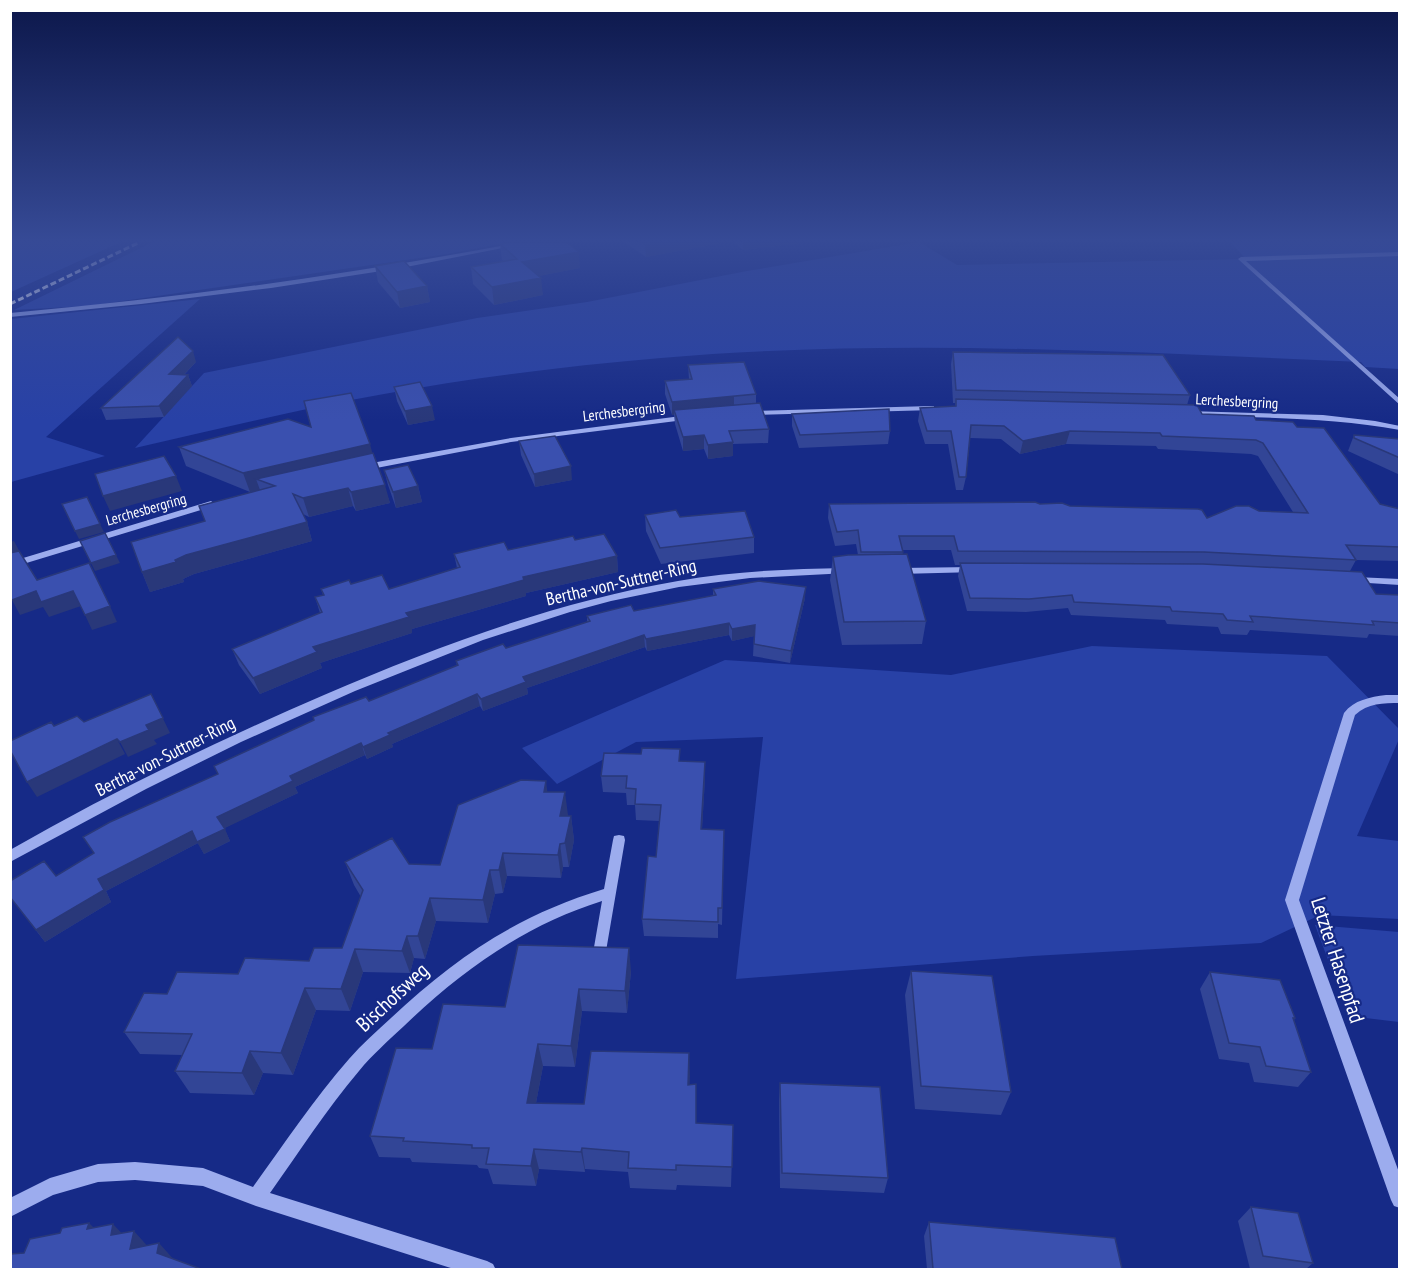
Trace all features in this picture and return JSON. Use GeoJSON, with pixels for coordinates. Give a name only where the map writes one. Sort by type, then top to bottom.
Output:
{"type":"FeatureCollection","features":[{"type":"Feature","properties":{"kind":"street"},"geometry":{"type":"LineString","coordinates":[[10,315],[145,302]]}},
{"type":"Feature","properties":{"kind":"street"},"geometry":{"type":"LineString","coordinates":[[1288,302],[1400,403]]}},
{"type":"Feature","properties":{"kind":"street"},"geometry":{"type":"LineString","coordinates":[[734,414],[847,408],[944,408]]}},
{"type":"Feature","properties":{"kind":"street","name":"Lerchesbergring"},"geometry":{"type":"LineString","coordinates":[[1181,412],[1328,419],[1377,423],[1400,428]]}},
{"type":"Feature","properties":{"kind":"street","name":"Lerchesbergring"},"geometry":{"type":"LineString","coordinates":[[353,470],[511,440],[700,416]]}},
{"type":"Feature","properties":{"kind":"street","name":"Lerchesbergring"},"geometry":{"type":"LineString","coordinates":[[10,565],[115,531],[215,503]]}},
{"type":"Feature","properties":{"kind":"street"},"geometry":{"type":"LineString","coordinates":[[891,571],[986,570]]}},
{"type":"Feature","properties":{"kind":"street","name":"Bertha-von-Suttner-Ring"},"geometry":{"type":"LineString","coordinates":[[10,857],[191,760],[254,729],[416,660],[505,629],[577,607],[655,588],[707,579],[779,573],[855,571]]}},
{"type":"Feature","properties":{"kind":"street"},"geometry":{"type":"LineString","coordinates":[[1340,579],[1400,582]]}},
{"type":"Feature","properties":{"kind":"street","name":"Letzter Hasenpfad"},"geometry":{"type":"LineString","coordinates":[[1400,699],[1370,701],[1356,706],[1350,713],[1292,900],[1400,1200]]}},
{"type":"Feature","properties":{"kind":"street"},"geometry":{"type":"LineString","coordinates":[[600,953],[619,840]]}},
{"type":"Feature","properties":{"kind":"street","name":"Bischofsweg"},"geometry":{"type":"LineString","coordinates":[[256,1197],[354,1064],[418,1001],[468,959],[525,926],[573,902],[610,893]]}},
{"type":"Feature","properties":{"kind":"street"},"geometry":{"type":"LineString","coordinates":[[10,1208],[50,1187],[107,1173],[135,1172],[203,1178],[256,1197],[487,1269]]}},
{"type":"Feature","properties":{"kind":"shaded area"},"geometry":{"type":"Polygon","coordinates":[[[31,302],[117,302],[88,306],[14,310],[31,302]]]}},
{"type":"Feature","properties":{"kind":"shaded area"},"geometry":{"type":"Polygon","coordinates":[[[174,302],[197,302],[46,437],[105,456],[11,482],[11,319],[174,302]]]}},
{"type":"Feature","properties":{"kind":"shaded area"},"geometry":{"type":"Polygon","coordinates":[[[587,302],[1399,302],[1399,369],[1365,367],[1361,362],[1098,351],[923,348],[748,352],[591,365],[453,382],[321,406],[135,448],[204,373],[477,318],[587,302]]]}},
{"type":"Feature","properties":{"kind":"shaded area"},"geometry":{"type":"Polygon","coordinates":[[[1092,646],[1327,656],[1399,729],[1399,739],[1357,836],[1399,841],[1399,919],[1320,915],[1261,943],[1033,956],[736,979],[763,737],[636,742],[557,784],[522,748],[725,660],[951,675],[1092,646]]]}},
{"type":"Feature","properties":{"kind":"shaded area"},"geometry":{"type":"Polygon","coordinates":[[[1315,925],[1399,932],[1399,1022],[1349,1016],[1315,925]]]}},
{"type":"Feature","properties":{"kind":"building"},"geometry":{"type":"Polygon","coordinates":[[[178,337],[193,351],[169,374],[188,375],[159,406],[101,408],[178,337]]]}},
{"type":"Feature","properties":{"kind":"building"},"geometry":{"type":"Polygon","coordinates":[[[953,352],[1163,355],[1190,395],[956,390],[953,352]]]}},
{"type":"Feature","properties":{"kind":"building"},"geometry":{"type":"Polygon","coordinates":[[[744,362],[756,394],[672,402],[665,381],[692,379],[688,365],[744,362]]]}},
{"type":"Feature","properties":{"kind":"building"},"geometry":{"type":"Polygon","coordinates":[[[420,382],[432,406],[405,411],[394,387],[420,382]]]}},
{"type":"Feature","properties":{"kind":"building"},"geometry":{"type":"Polygon","coordinates":[[[351,393],[370,444],[243,473],[179,447],[288,419],[311,427],[304,401],[351,393]]]}},
{"type":"Feature","properties":{"kind":"building"},"geometry":{"type":"Polygon","coordinates":[[[956,399],[1197,405],[1202,414],[1254,416],[1256,420],[1293,422],[1297,427],[1324,428],[1380,504],[1400,509],[1400,547],[1346,545],[1356,560],[1204,552],[958,551],[954,536],[899,536],[903,552],[861,552],[858,530],[837,532],[829,504],[1062,503],[1070,506],[1198,509],[1202,510],[1207,518],[1236,506],[1249,506],[1259,511],[1308,513],[1263,443],[1256,440],[1162,436],[1160,433],[1070,431],[1023,441],[1004,426],[971,425],[966,477],[959,477],[951,431],[927,431],[920,408],[956,406],[956,399]]]}},
{"type":"Feature","properties":{"kind":"building"},"geometry":{"type":"Polygon","coordinates":[[[760,403],[769,429],[729,431],[733,442],[708,445],[704,435],[683,437],[674,410],[760,403]]]}},
{"type":"Feature","properties":{"kind":"building"},"geometry":{"type":"Polygon","coordinates":[[[889,409],[890,431],[800,435],[792,414],[889,409]]]}},
{"type":"Feature","properties":{"kind":"building"},"geometry":{"type":"Polygon","coordinates":[[[1354,435],[1400,439],[1400,458],[1354,438],[1354,435]]]}},
{"type":"Feature","properties":{"kind":"building"},"geometry":{"type":"Polygon","coordinates":[[[555,436],[571,466],[534,474],[519,441],[555,436]]]}},
{"type":"Feature","properties":{"kind":"building"},"geometry":{"type":"Polygon","coordinates":[[[373,453],[385,485],[351,492],[348,488],[303,498],[293,494],[307,522],[186,555],[175,560],[176,562],[142,572],[131,542],[205,521],[199,506],[275,486],[256,479],[373,453]]]}},
{"type":"Feature","properties":{"kind":"building"},"geometry":{"type":"Polygon","coordinates":[[[164,456],[176,476],[103,496],[95,474],[164,456]]]}},
{"type":"Feature","properties":{"kind":"building"},"geometry":{"type":"Polygon","coordinates":[[[408,465],[418,486],[393,492],[384,470],[408,465]]]}},
{"type":"Feature","properties":{"kind":"building"},"geometry":{"type":"Polygon","coordinates":[[[87,497],[100,524],[75,531],[62,504],[87,497]]]}},
{"type":"Feature","properties":{"kind":"building"},"geometry":{"type":"Polygon","coordinates":[[[676,510],[680,517],[745,511],[754,537],[660,548],[645,515],[676,510]]]}},
{"type":"Feature","properties":{"kind":"building"},"geometry":{"type":"Polygon","coordinates":[[[105,533],[116,555],[91,563],[80,541],[105,533]]]}},
{"type":"Feature","properties":{"kind":"building"},"geometry":{"type":"Polygon","coordinates":[[[604,534],[617,556],[523,577],[524,580],[406,613],[409,617],[313,647],[317,652],[253,678],[232,649],[322,612],[315,597],[324,595],[321,589],[349,580],[351,584],[382,575],[389,589],[460,567],[454,554],[504,542],[508,550],[573,536],[575,540],[604,534]]]}},
{"type":"Feature","properties":{"kind":"building"},"geometry":{"type":"Polygon","coordinates":[[[19,551],[37,580],[89,563],[110,606],[85,615],[73,591],[41,602],[36,591],[12,600],[10,597],[10,553],[19,551]]]}},
{"type":"Feature","properties":{"kind":"building"},"geometry":{"type":"Polygon","coordinates":[[[907,554],[926,621],[844,622],[833,557],[907,554]]]}},
{"type":"Feature","properties":{"kind":"building"},"geometry":{"type":"Polygon","coordinates":[[[960,563],[1203,564],[1362,572],[1376,594],[1400,595],[1400,623],[1372,621],[1374,625],[1250,616],[1253,622],[1227,620],[1223,614],[1172,611],[1170,607],[1074,602],[1072,595],[1029,599],[970,598],[960,563]]]}},
{"type":"Feature","properties":{"kind":"building"},"geometry":{"type":"Polygon","coordinates":[[[759,581],[806,587],[791,651],[754,644],[755,625],[732,629],[729,623],[646,639],[644,635],[523,677],[526,682],[481,699],[477,694],[388,733],[390,735],[363,747],[361,743],[290,776],[293,781],[217,817],[225,829],[197,842],[192,831],[98,879],[104,890],[36,930],[10,897],[10,881],[44,861],[56,876],[94,853],[83,837],[110,822],[218,774],[214,766],[314,720],[313,717],[366,697],[369,701],[458,665],[456,661],[503,644],[506,648],[590,621],[587,616],[631,605],[634,611],[716,595],[713,589],[759,581]]]}},
{"type":"Feature","properties":{"kind":"building"},"geometry":{"type":"Polygon","coordinates":[[[151,694],[163,718],[146,725],[149,730],[120,742],[117,739],[27,782],[10,750],[10,741],[51,722],[54,726],[77,716],[84,722],[151,694]]]}},
{"type":"Feature","properties":{"kind":"building"},"geometry":{"type":"Polygon","coordinates":[[[642,748],[680,749],[679,761],[705,762],[701,829],[724,830],[722,908],[718,908],[718,922],[642,919],[648,856],[656,857],[661,805],[635,804],[636,789],[626,788],[627,776],[601,776],[604,753],[641,754],[642,748]]]}},
{"type":"Feature","properties":{"kind":"building"},"geometry":{"type":"Polygon","coordinates":[[[521,780],[546,781],[544,792],[565,792],[560,816],[571,816],[565,843],[560,844],[558,855],[503,853],[499,870],[490,870],[483,900],[430,898],[418,936],[407,936],[402,951],[355,949],[341,989],[305,988],[281,1053],[250,1051],[242,1073],[175,1071],[192,1034],[124,1032],[144,993],[167,994],[177,972],[238,974],[245,958],[309,961],[314,948],[342,948],[363,890],[345,862],[392,838],[409,864],[440,865],[458,805],[521,780]]]}},
{"type":"Feature","properties":{"kind":"building"},"geometry":{"type":"Polygon","coordinates":[[[518,945],[629,948],[625,991],[579,989],[571,1046],[538,1044],[527,1103],[584,1104],[591,1051],[689,1053],[688,1085],[696,1084],[696,1123],[733,1125],[732,1167],[676,1165],[676,1170],[628,1168],[629,1152],[582,1148],[581,1152],[534,1149],[531,1166],[486,1164],[489,1148],[370,1136],[396,1048],[432,1049],[443,1004],[505,1007],[518,945]]]}},
{"type":"Feature","properties":{"kind":"building"},"geometry":{"type":"Polygon","coordinates":[[[911,971],[992,976],[1011,1092],[921,1086],[911,971]]]}},
{"type":"Feature","properties":{"kind":"building"},"geometry":{"type":"Polygon","coordinates":[[[1210,972],[1280,980],[1295,1018],[1293,1018],[1311,1072],[1266,1066],[1260,1047],[1229,1043],[1210,972]]]}},
{"type":"Feature","properties":{"kind":"building"},"geometry":{"type":"Polygon","coordinates":[[[780,1083],[880,1087],[888,1178],[782,1173],[780,1083]]]}},
{"type":"Feature","properties":{"kind":"building"},"geometry":{"type":"Polygon","coordinates":[[[1251,1207],[1298,1213],[1313,1263],[1263,1256],[1251,1207]]]}},
{"type":"Feature","properties":{"kind":"building"},"geometry":{"type":"Polygon","coordinates":[[[929,1222],[1115,1238],[1122,1269],[933,1269],[929,1222]]]}},
{"type":"Feature","properties":{"kind":"building"},"geometry":{"type":"Polygon","coordinates":[[[89,1223],[87,1229],[113,1224],[111,1235],[134,1231],[130,1249],[159,1243],[157,1253],[201,1269],[10,1269],[10,1254],[24,1253],[30,1239],[60,1233],[62,1228],[89,1223]]]}},
{"type":"Feature","properties":{"kind":"railway"},"geometry":{"type":"LineString","coordinates":[[10,304],[15,302]]}}]}
